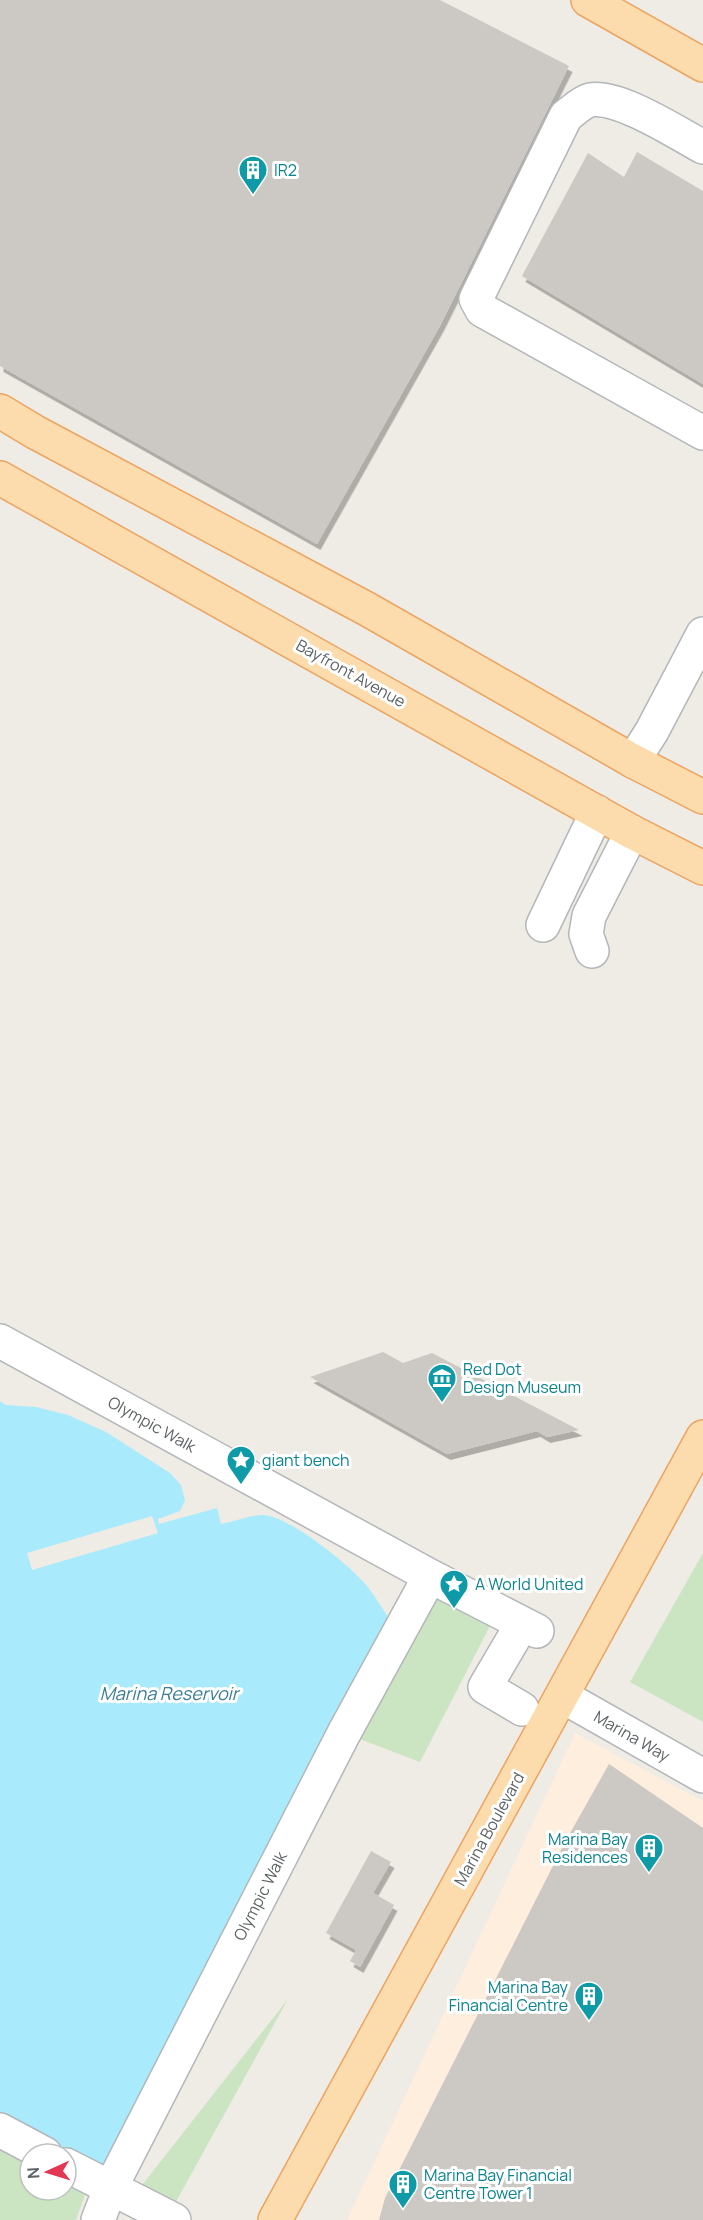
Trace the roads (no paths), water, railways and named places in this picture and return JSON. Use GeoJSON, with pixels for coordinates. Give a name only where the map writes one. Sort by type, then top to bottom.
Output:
{"type":"FeatureCollection","features":[{"type":"Feature","properties":{"kind":"main road"},"geometry":{"type":"LineString","coordinates":[[588,0],[703,65]]}},
{"type":"Feature","properties":{"kind":"main road"},"geometry":{"type":"LineString","coordinates":[[3,420],[35,432],[367,609],[633,761],[703,797]]}},
{"type":"Feature","properties":{"kind":"main road","name":"Bayfront Avenue"},"geometry":{"type":"LineString","coordinates":[[0,478],[632,832],[703,868]]}},
{"type":"Feature","properties":{"kind":"main road","name":"Marina Boulevard"},"geometry":{"type":"LineString","coordinates":[[275,2220],[703,1437]]}},
{"type":"Feature","properties":{"kind":"street"},"geometry":{"type":"LineString","coordinates":[[703,147],[648,117],[610,100],[588,100],[566,116],[476,299],[482,310],[703,433]]}},
{"type":"Feature","properties":{"kind":"street"},"geometry":{"type":"LineString","coordinates":[[633,761],[652,731],[703,634]]}},
{"type":"Feature","properties":{"kind":"street"},"geometry":{"type":"LineString","coordinates":[[543,925],[597,812]]}},
{"type":"Feature","properties":{"kind":"street"},"geometry":{"type":"LineString","coordinates":[[592,951],[586,934],[589,916],[632,832]]}},
{"type":"Feature","properties":{"kind":"street","name":"Olympic Walk"},"geometry":{"type":"LineString","coordinates":[[0,1341],[529,1628],[485,1687],[522,1709]]}},
{"type":"Feature","properties":{"kind":"street","name":"Olympic Walk"},"geometry":{"type":"LineString","coordinates":[[99,2220],[110,2189],[344,1733],[430,1576]]}},
{"type":"Feature","properties":{"kind":"street","name":"Marina Way"},"geometry":{"type":"LineString","coordinates":[[562,1695],[703,1776]]}},
{"type":"Feature","properties":{"kind":"street"},"geometry":{"type":"LineString","coordinates":[[0,2130],[22,2142]]}},
{"type":"Feature","properties":{"kind":"street"},"geometry":{"type":"LineString","coordinates":[[78,2172],[174,2220]]}},
{"type":"Feature","properties":{"kind":"water","name":"Marina Reservoir"},"geometry":{"type":"Polygon","coordinates":[[[0,1401],[6,1405],[36,1407],[68,1415],[106,1432],[170,1473],[181,1485],[185,1500],[180,1511],[158,1519],[159,1524],[217,1508],[221,1524],[261,1515],[286,1522],[333,1554],[359,1577],[395,1628],[101,2169],[78,2156],[78,2142],[52,2142],[0,2113],[0,1401]]]}},
{"type":"Feature","properties":{"kind":"place","name":"IR2"},"geometry":{"type":"Point","coordinates":[253,196]}},
{"type":"Feature","properties":{"kind":"place","name":"Red Dot Design Museum"},"geometry":{"type":"Point","coordinates":[442,1404]}},
{"type":"Feature","properties":{"kind":"place","name":"giant bench"},"geometry":{"type":"Point","coordinates":[241,1486]}},
{"type":"Feature","properties":{"kind":"place","name":"A World United"},"geometry":{"type":"Point","coordinates":[454,1610]}},
{"type":"Feature","properties":{"kind":"place","name":"Marina Bay Residences"},"geometry":{"type":"Point","coordinates":[649,1874]}},
{"type":"Feature","properties":{"kind":"place","name":"Marina Bay Financial Centre"},"geometry":{"type":"Point","coordinates":[589,2022]}},
{"type":"Feature","properties":{"kind":"place","name":"Marina Bay Financial Centre Tower 1"},"geometry":{"type":"Point","coordinates":[403,2210]}}]}
